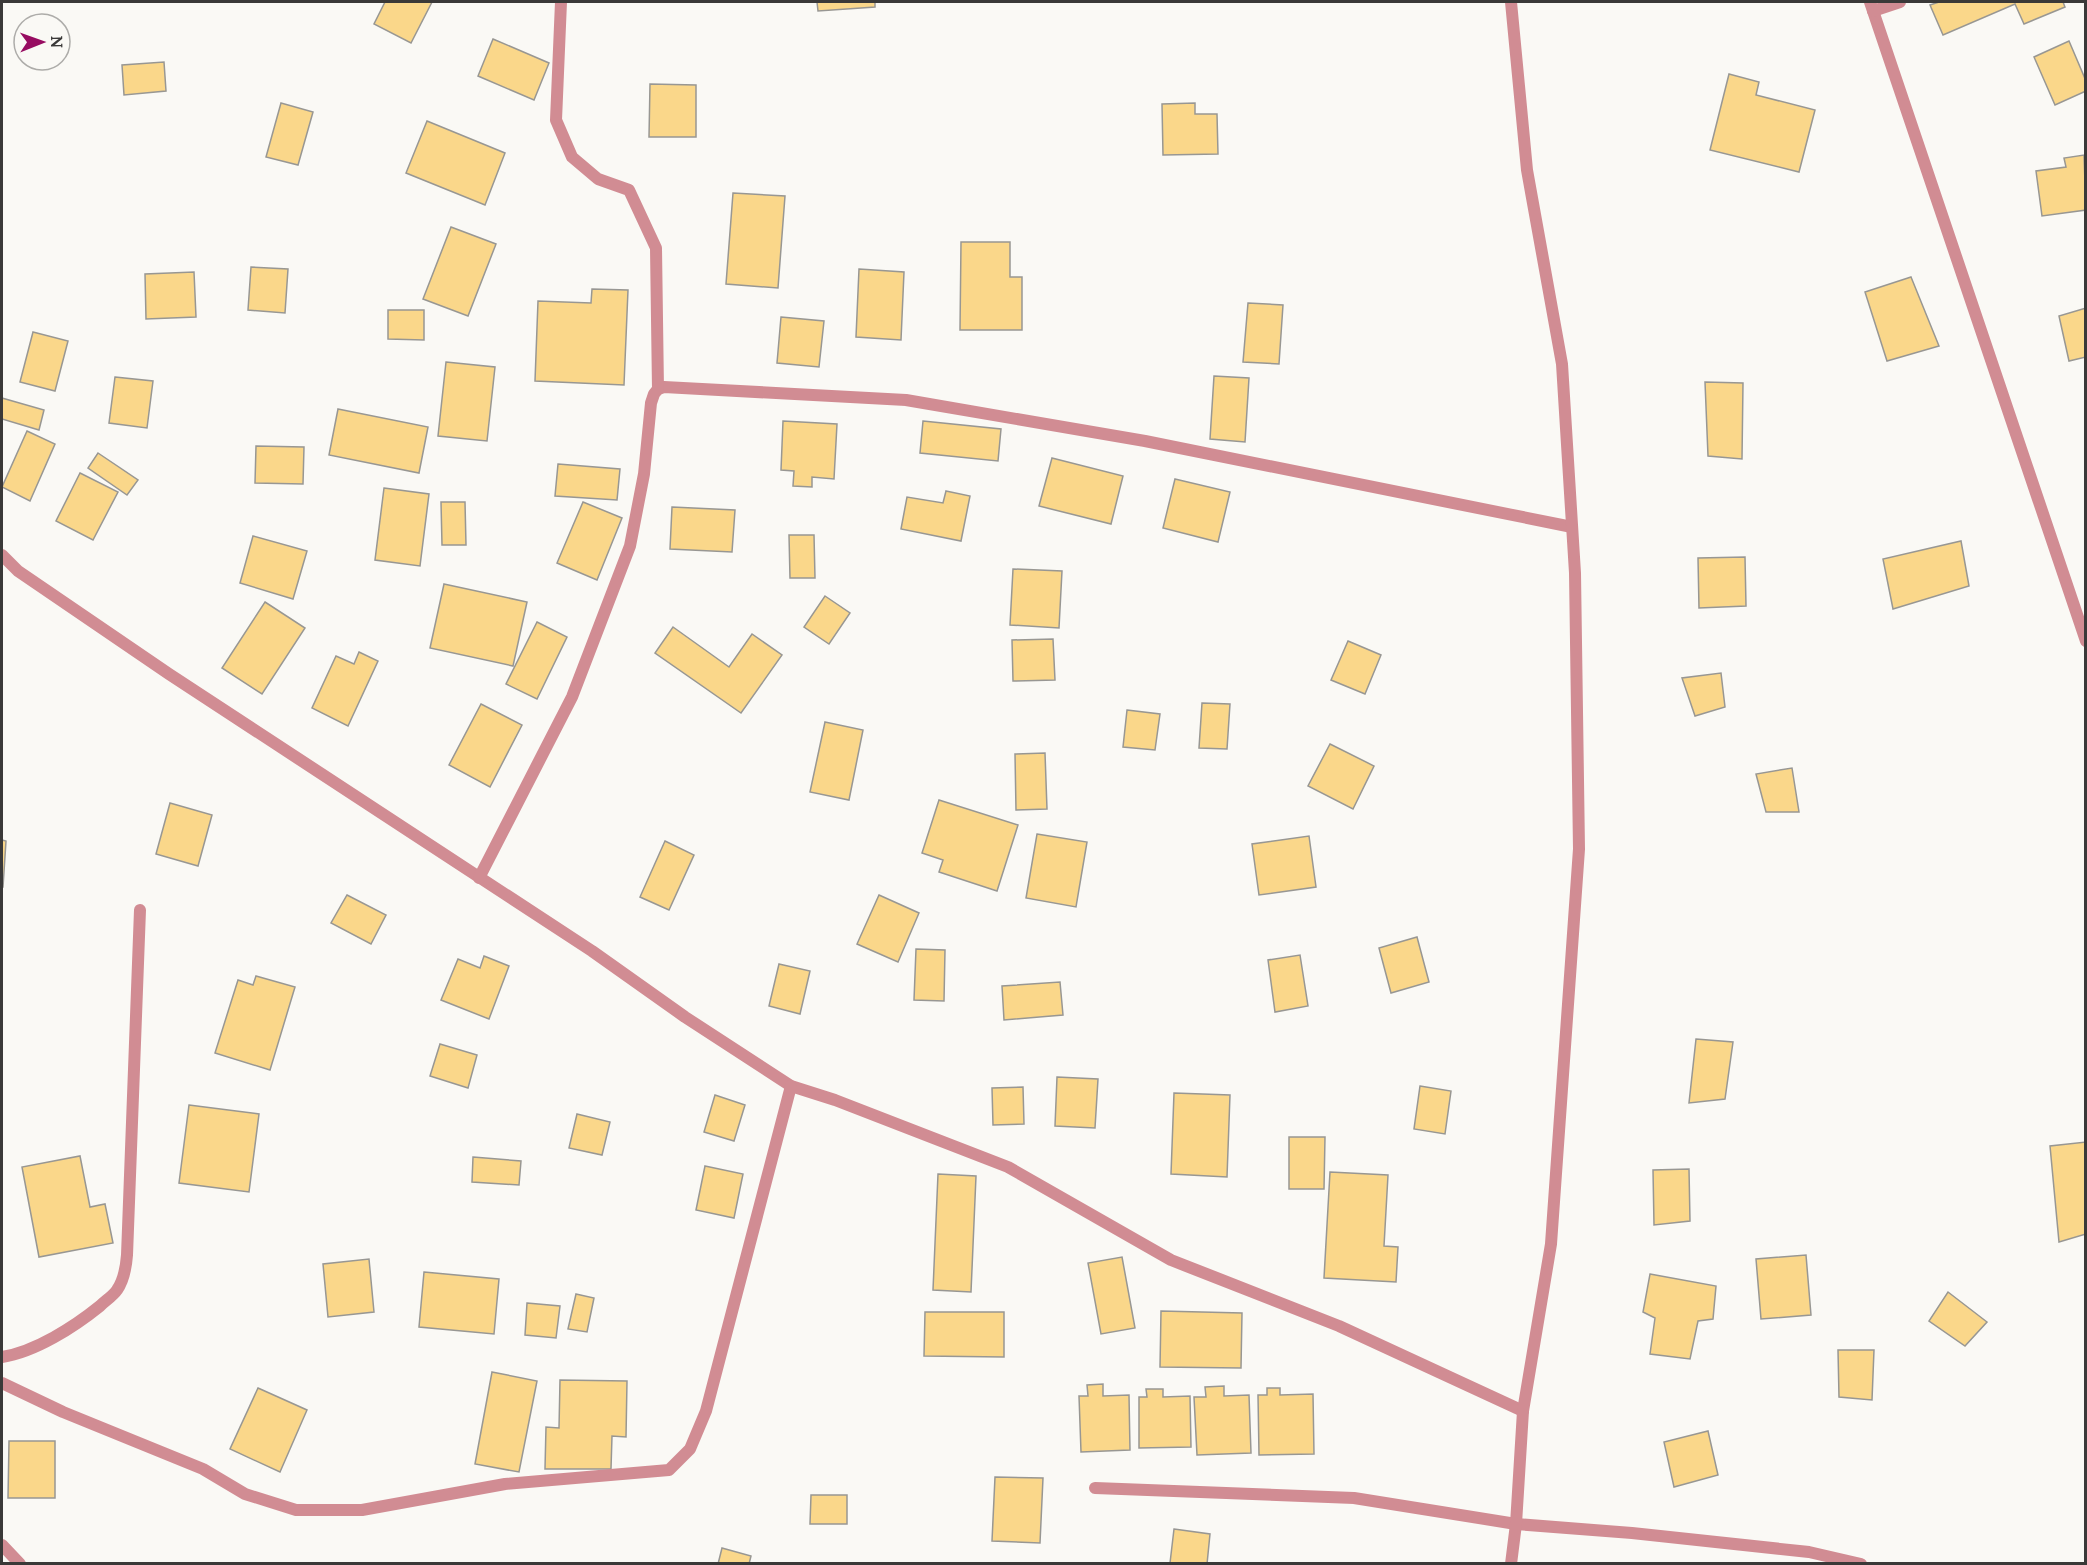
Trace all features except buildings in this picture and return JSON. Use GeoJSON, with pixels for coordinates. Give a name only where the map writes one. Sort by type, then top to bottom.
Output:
{"type":"FeatureCollection","features":[{"type":"Feature","properties":{"kind":"street"},"geometry":{"type":"LineString","coordinates":[[561,2],[556,120],[572,157],[598,179],[629,190],[656,248],[658,389]]}},
{"type":"Feature","properties":{"kind":"street"},"geometry":{"type":"LineString","coordinates":[[1510,1563],[1516,1524],[1523,1411],[1551,1244],[1580,849],[1575,573],[1562,363],[1527,170],[1511,2]]}},
{"type":"Feature","properties":{"kind":"street"},"geometry":{"type":"LineString","coordinates":[[1900,2],[1872,6],[2085,641]]}},
{"type":"Feature","properties":{"kind":"street"},"geometry":{"type":"LineString","coordinates":[[479,878],[573,697],[630,546],[644,474],[651,403],[658,389],[664,387],[906,400],[1145,441],[1572,527]]}},
{"type":"Feature","properties":{"kind":"street"},"geometry":{"type":"LineString","coordinates":[[2,555],[18,571],[169,674],[592,951],[685,1017],[791,1086],[835,1100],[1008,1167],[1171,1260],[1339,1326],[1523,1411]]}},
{"type":"Feature","properties":{"kind":"street"},"geometry":{"type":"LineString","coordinates":[[2,1357],[53,1338],[79,1322],[116,1292],[125,1274],[141,910]]}},
{"type":"Feature","properties":{"kind":"street"},"geometry":{"type":"LineString","coordinates":[[2,1383],[63,1412],[203,1468],[245,1494],[296,1510],[362,1510],[505,1484],[669,1470],[690,1449],[706,1411],[791,1086]]}},
{"type":"Feature","properties":{"kind":"street"},"geometry":{"type":"LineString","coordinates":[[1095,1488],[1354,1498],[1516,1524],[1632,1533],[1809,1552],[1861,1563]]}},
{"type":"Feature","properties":{"kind":"street"},"geometry":{"type":"LineString","coordinates":[[2,1545],[20,1563]]}}]}
